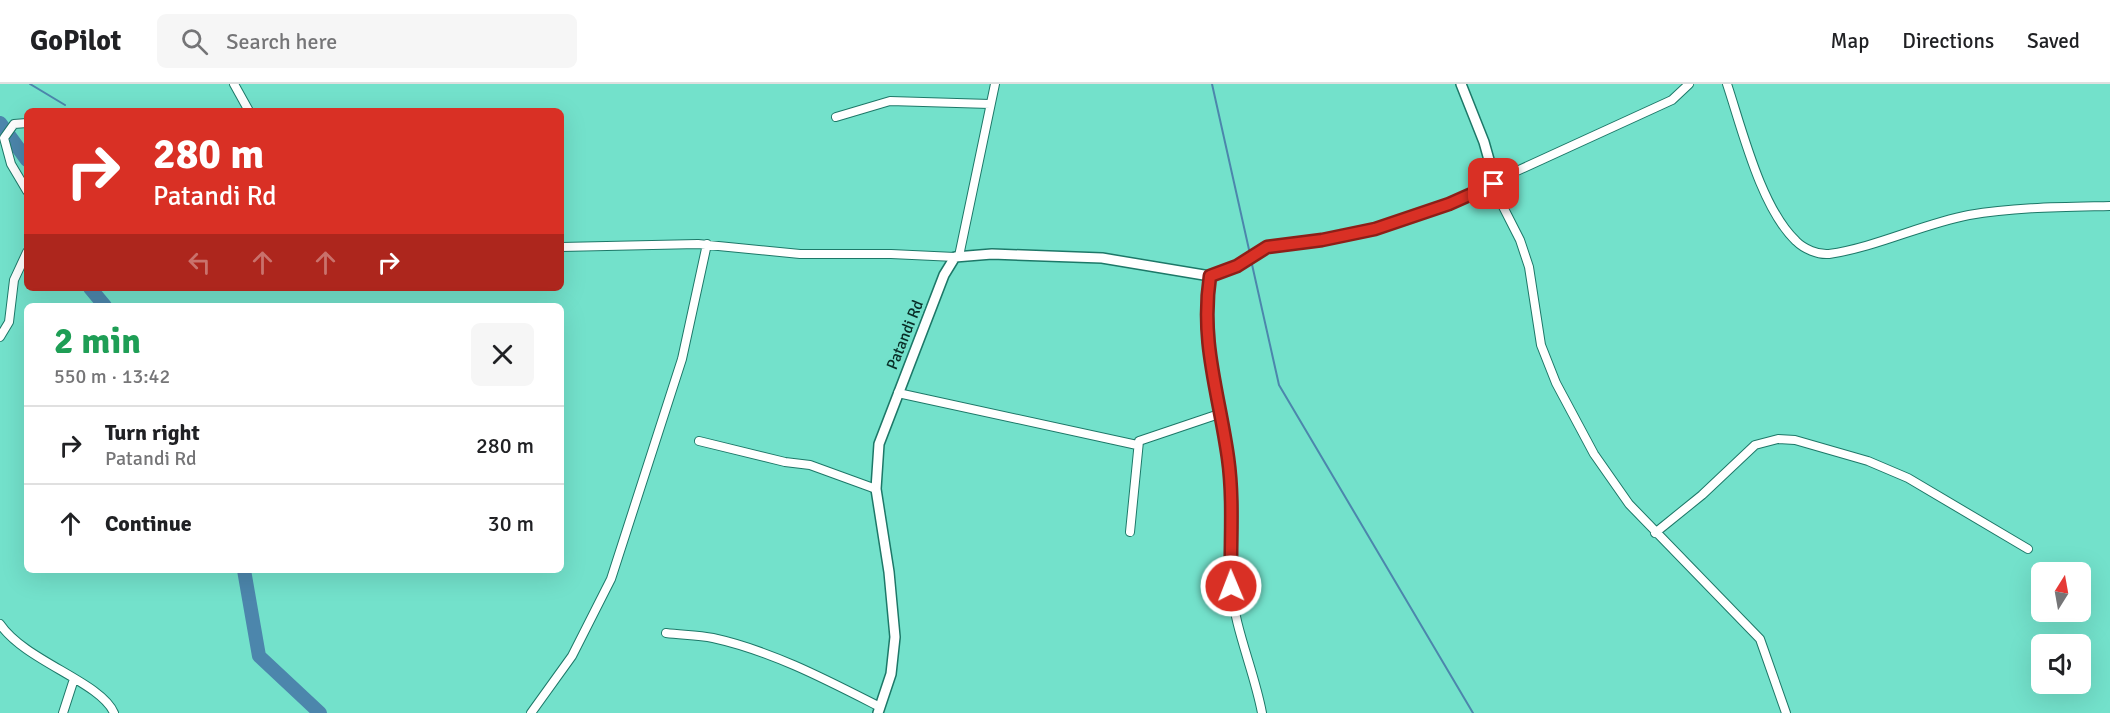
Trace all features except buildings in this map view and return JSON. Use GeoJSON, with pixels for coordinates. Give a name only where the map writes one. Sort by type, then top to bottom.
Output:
{"type":"FeatureCollection","features":[{"type":"Feature","properties":{"kind":"street"},"geometry":{"type":"LineString","coordinates":[[234,84],[247,108]]}},
{"type":"Feature","properties":{"kind":"street"},"geometry":{"type":"LineString","coordinates":[[957,256],[995,84]]}},
{"type":"Feature","properties":{"kind":"street"},"geometry":{"type":"LineString","coordinates":[[1461,84],[1486,148],[1493,183],[1520,240],[1529,267],[1541,345],[1556,383],[1612,481],[1655,533],[1707,581],[1760,639],[1786,713]]}},
{"type":"Feature","properties":{"kind":"street"},"geometry":{"type":"LineString","coordinates":[[564,247],[707,244],[800,254],[1102,258],[1210,276],[1243,262],[1262,249],[1375,229],[1449,204],[1672,100],[1689,84]]}},
{"type":"Feature","properties":{"kind":"street"},"geometry":{"type":"LineString","coordinates":[[1727,84],[1749,152],[1773,208],[1797,242],[1819,254],[1830,254],[1871,244],[1968,215],[2034,208],[2110,206]]}},
{"type":"Feature","properties":{"kind":"street"},"geometry":{"type":"LineString","coordinates":[[1731,96],[1736,84]]}},
{"type":"Feature","properties":{"kind":"street"},"geometry":{"type":"LineString","coordinates":[[836,117],[890,101],[990,104]]}},
{"type":"Feature","properties":{"kind":"street"},"geometry":{"type":"LineString","coordinates":[[24,123],[18,122],[10,126],[4,138],[11,164],[24,186]]}},
{"type":"Feature","properties":{"kind":"street"},"geometry":{"type":"LineString","coordinates":[[531,713],[572,656],[611,579],[679,370],[707,244]]}},
{"type":"Feature","properties":{"kind":"street","name":"Patandi Rd"},"geometry":{"type":"LineString","coordinates":[[879,710],[891,674],[895,637],[889,572],[876,489],[879,444],[945,275],[957,256]]}},
{"type":"Feature","properties":{"kind":"street"},"geometry":{"type":"LineString","coordinates":[[0,337],[9,322],[14,280],[24,258]]}},
{"type":"Feature","properties":{"kind":"street"},"geometry":{"type":"LineString","coordinates":[[1210,276],[1207,326],[1209,362],[1232,494],[1231,586],[1237,619],[1262,713]]}},
{"type":"Feature","properties":{"kind":"street"},"geometry":{"type":"LineString","coordinates":[[898,393],[1137,445]]}},
{"type":"Feature","properties":{"kind":"street"},"geometry":{"type":"LineString","coordinates":[[1130,532],[1137,445],[1141,439],[1219,414]]}},
{"type":"Feature","properties":{"kind":"street"},"geometry":{"type":"LineString","coordinates":[[1655,533],[1682,512],[1755,445],[1778,439],[1795,440],[1868,460],[1898,474],[2028,549]]}},
{"type":"Feature","properties":{"kind":"street"},"geometry":{"type":"LineString","coordinates":[[699,441],[785,462],[810,465],[876,489]]}},
{"type":"Feature","properties":{"kind":"street"},"geometry":{"type":"LineString","coordinates":[[0,624],[8,636],[25,650],[102,698],[114,713]]}},
{"type":"Feature","properties":{"kind":"street"},"geometry":{"type":"LineString","coordinates":[[666,633],[712,638],[747,648],[813,674],[879,710]]}},
{"type":"Feature","properties":{"kind":"street"},"geometry":{"type":"LineString","coordinates":[[63,713],[74,679]]}},
{"type":"Feature","properties":{"kind":"waterway"},"geometry":{"type":"LineString","coordinates":[[30,84],[65,105]]}},
{"type":"Feature","properties":{"kind":"waterway"},"geometry":{"type":"LineString","coordinates":[[1212,84],[1250,254]]}},
{"type":"Feature","properties":{"kind":"waterway"},"geometry":{"type":"LineString","coordinates":[[0,123],[24,156]]}},
{"type":"Feature","properties":{"kind":"waterway"},"geometry":{"type":"LineString","coordinates":[[1251,260],[1279,385],[1473,713]]}},
{"type":"Feature","properties":{"kind":"waterway"},"geometry":{"type":"LineString","coordinates":[[92,291],[102,303]]}},
{"type":"Feature","properties":{"kind":"waterway"},"geometry":{"type":"LineString","coordinates":[[245,573],[259,656],[320,713]]}},
{"type":"Feature","properties":{"kind":"route"},"geometry":{"type":"LineString","coordinates":[[1231,586],[1232,494],[1228,457],[1209,362],[1207,326],[1210,276],[1237,266],[1267,247],[1322,240],[1375,229],[1466,198],[1494,184]]}}]}
